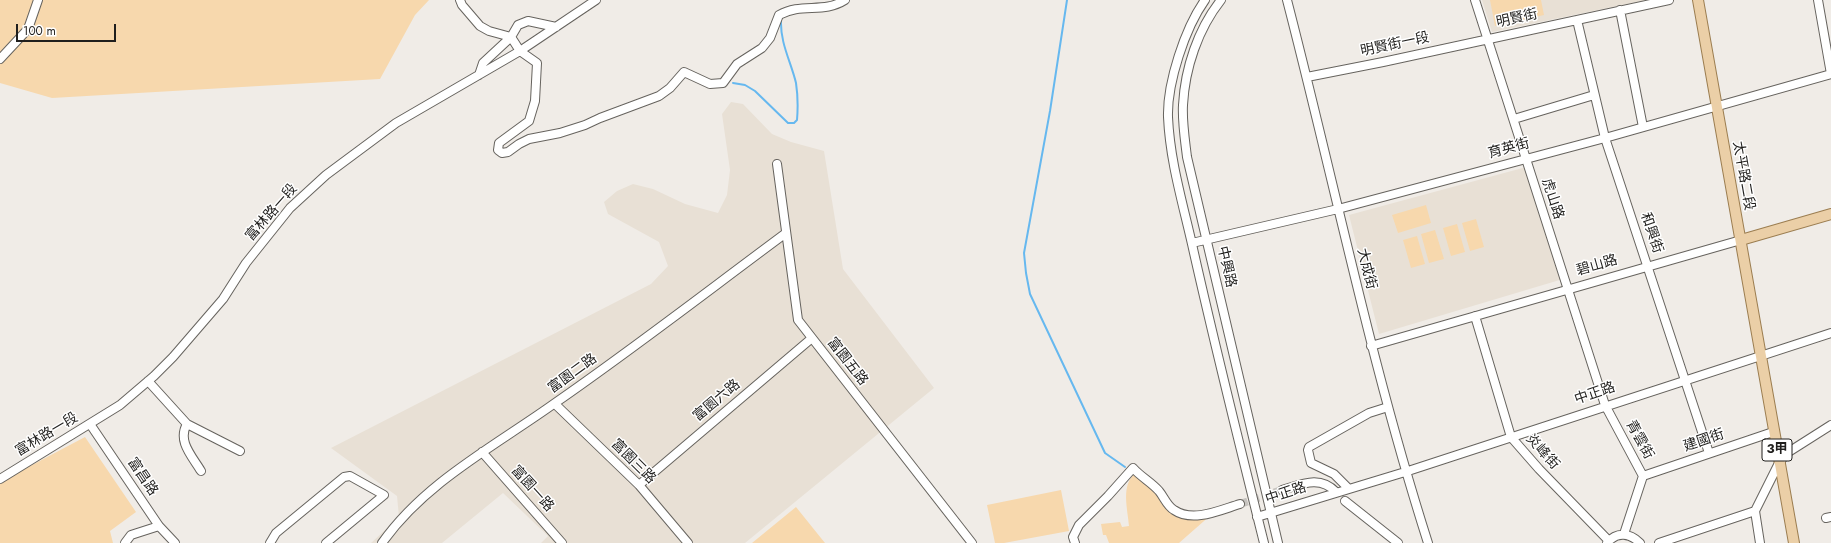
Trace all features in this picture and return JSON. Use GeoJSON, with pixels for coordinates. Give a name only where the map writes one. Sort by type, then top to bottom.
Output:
{"type":"FeatureCollection","features":[{"type":"Feature","properties":{"kind":"main road","name":"太平路二段"},"geometry":{"type":"LineString","coordinates":[[1698,0],[1760,356]]}},
{"type":"Feature","properties":{"kind":"main road","name":"碧山路"},"geometry":{"type":"LineString","coordinates":[[1741,240],[1831,214]]}},
{"type":"Feature","properties":{"kind":"main road","name":"3甲"},"geometry":{"type":"LineString","coordinates":[[1760,356],[1794,543]]}},
{"type":"Feature","properties":{"kind":"street"},"geometry":{"type":"LineString","coordinates":[[0,59],[28,29],[38,0]]}},
{"type":"Feature","properties":{"kind":"street"},"geometry":{"type":"LineString","coordinates":[[460,0],[462,5],[480,26],[489,31],[511,37],[520,51],[537,63],[535,101],[529,121],[499,143],[498,150],[502,153],[508,152],[529,139],[560,133],[586,125],[600,118],[659,96],[670,88],[684,72],[710,84],[723,83],[737,64],[762,48],[770,38],[779,15],[793,8],[835,6],[845,0]]}},
{"type":"Feature","properties":{"kind":"street","name":"富林路一段"},"geometry":{"type":"LineString","coordinates":[[0,479],[120,405],[148,381],[173,357],[223,299],[246,264],[290,208],[326,175],[396,123],[520,51],[596,0]]}},
{"type":"Feature","properties":{"kind":"street","name":"中興路"},"geometry":{"type":"LineString","coordinates":[[1204,0],[1184,40],[1174,72],[1168,115],[1175,174],[1264,543]]}},
{"type":"Feature","properties":{"kind":"street","name":"中興路"},"geometry":{"type":"LineString","coordinates":[[1222,0],[1202,31],[1188,71],[1183,107],[1187,157],[1278,543]]}},
{"type":"Feature","properties":{"kind":"street","name":"大成街"},"geometry":{"type":"LineString","coordinates":[[1287,0],[1307,77],[1371,346],[1405,472],[1428,543]]}},
{"type":"Feature","properties":{"kind":"street","name":"虎山路"},"geometry":{"type":"LineString","coordinates":[[1476,0],[1605,405]]}},
{"type":"Feature","properties":{"kind":"street","name":"明賢街"},"geometry":{"type":"LineString","coordinates":[[1488,38],[1669,0]]}},
{"type":"Feature","properties":{"kind":"street"},"geometry":{"type":"LineString","coordinates":[[1818,0],[1831,74]]}},
{"type":"Feature","properties":{"kind":"street"},"geometry":{"type":"LineString","coordinates":[[1620,10],[1643,127]]}},
{"type":"Feature","properties":{"kind":"street","name":"和興街"},"geometry":{"type":"LineString","coordinates":[[1577,20],[1605,138],[1709,453]]}},
{"type":"Feature","properties":{"kind":"street"},"geometry":{"type":"LineString","coordinates":[[479,75],[483,63],[511,37],[518,24],[528,21],[556,27]]}},
{"type":"Feature","properties":{"kind":"street","name":"明賢街一段"},"geometry":{"type":"LineString","coordinates":[[1307,77],[1488,38]]}},
{"type":"Feature","properties":{"kind":"street","name":"育英街"},"geometry":{"type":"LineString","coordinates":[[1192,243],[1338,209],[1605,138],[1831,74]]}},
{"type":"Feature","properties":{"kind":"street"},"geometry":{"type":"LineString","coordinates":[[1514,119],[1594,95]]}},
{"type":"Feature","properties":{"kind":"street","name":"富園五路"},"geometry":{"type":"LineString","coordinates":[[777,164],[798,320],[972,543]]}},
{"type":"Feature","properties":{"kind":"street","name":"富園二路"},"geometry":{"type":"LineString","coordinates":[[382,543],[399,521],[416,504],[482,452],[555,404],[786,233]]}},
{"type":"Feature","properties":{"kind":"street","name":"碧山路"},"geometry":{"type":"LineString","coordinates":[[1371,346],[1741,240]]}},
{"type":"Feature","properties":{"kind":"street","name":"炎峰街"},"geometry":{"type":"LineString","coordinates":[[1475,316],[1511,437],[1608,542]]}},
{"type":"Feature","properties":{"kind":"street","name":"中正路"},"geometry":{"type":"LineString","coordinates":[[1257,518],[1348,488],[1405,472],[1605,405],[1831,332]]}},
{"type":"Feature","properties":{"kind":"street","name":"富園六路"},"geometry":{"type":"LineString","coordinates":[[639,484],[812,338]]}},
{"type":"Feature","properties":{"kind":"street"},"geometry":{"type":"LineString","coordinates":[[148,381],[187,424],[240,451]]}},
{"type":"Feature","properties":{"kind":"street","name":"富園三路"},"geometry":{"type":"LineString","coordinates":[[555,404],[639,484],[688,543]]}},
{"type":"Feature","properties":{"kind":"street","name":"青雲街"},"geometry":{"type":"LineString","coordinates":[[1605,405],[1643,476],[1624,534]]}},
{"type":"Feature","properties":{"kind":"street"},"geometry":{"type":"LineString","coordinates":[[1348,488],[1334,474],[1312,463],[1308,450],[1309,447],[1369,413],[1388,407]]}},
{"type":"Feature","properties":{"kind":"street","name":"富昌路"},"geometry":{"type":"LineString","coordinates":[[90,424],[159,526],[175,543]]}},
{"type":"Feature","properties":{"kind":"street"},"geometry":{"type":"LineString","coordinates":[[187,424],[184,430],[183,441],[201,471]]}},
{"type":"Feature","properties":{"kind":"street"},"geometry":{"type":"LineString","coordinates":[[1760,543],[1755,511],[1779,463],[1787,454],[1831,425]]}},
{"type":"Feature","properties":{"kind":"street","name":"建國街"},"geometry":{"type":"LineString","coordinates":[[1643,476],[1774,432]]}},
{"type":"Feature","properties":{"kind":"street","name":"富園一路"},"geometry":{"type":"LineString","coordinates":[[482,452],[562,543]]}},
{"type":"Feature","properties":{"kind":"street"},"geometry":{"type":"LineString","coordinates":[[1075,543],[1073,537],[1079,525],[1133,468],[1140,476],[1159,491],[1173,510],[1185,516],[1211,513],[1240,504]]}},
{"type":"Feature","properties":{"kind":"street"},"geometry":{"type":"LineString","coordinates":[[270,543],[276,533],[344,478],[350,476],[384,495],[326,543]]}},
{"type":"Feature","properties":{"kind":"street"},"geometry":{"type":"LineString","coordinates":[[1282,490],[1313,481],[1328,485],[1336,492]]}},
{"type":"Feature","properties":{"kind":"street"},"geometry":{"type":"LineString","coordinates":[[1345,501],[1398,543]]}},
{"type":"Feature","properties":{"kind":"street"},"geometry":{"type":"LineString","coordinates":[[1659,543],[1755,511]]}},
{"type":"Feature","properties":{"kind":"street"},"geometry":{"type":"LineString","coordinates":[[125,543],[131,535],[159,526]]}},
{"type":"Feature","properties":{"kind":"street"},"geometry":{"type":"LineString","coordinates":[[1608,542],[1613,537],[1624,534],[1636,538],[1640,543]]}},
{"type":"Feature","properties":{"kind":"shaded area"},"geometry":{"type":"Polygon","coordinates":[[[0,0],[429,0],[415,15],[380,79],[52,98],[0,83],[0,0]]]}},
{"type":"Feature","properties":{"kind":"shaded area"},"geometry":{"type":"Polygon","coordinates":[[[1482,0],[1646,0],[1492,32],[1482,0]]]}},
{"type":"Feature","properties":{"kind":"shaded area"},"geometry":{"type":"Polygon","coordinates":[[[1490,0],[1541,0],[1544,15],[1495,26],[1490,0]]]}},
{"type":"Feature","properties":{"kind":"shaded area"},"geometry":{"type":"Polygon","coordinates":[[[731,102],[743,104],[772,134],[791,142],[824,151],[843,269],[934,388],[745,543],[541,543],[548,536],[503,493],[442,543],[371,543],[399,517],[397,496],[331,448],[651,284],[668,266],[659,242],[608,214],[604,202],[617,191],[633,184],[653,189],[685,204],[718,213],[727,195],[730,170],[722,114],[731,102]]]}},
{"type":"Feature","properties":{"kind":"shaded area"},"geometry":{"type":"Polygon","coordinates":[[[1530,166],[1563,279],[1379,334],[1349,215],[1530,166]]]}},
{"type":"Feature","properties":{"kind":"shaded area"},"geometry":{"type":"Polygon","coordinates":[[[1426,205],[1431,223],[1398,233],[1392,215],[1426,205]]]}},
{"type":"Feature","properties":{"kind":"shaded area"},"geometry":{"type":"Polygon","coordinates":[[[1476,219],[1484,247],[1470,251],[1462,223],[1476,219]]]}},
{"type":"Feature","properties":{"kind":"shaded area"},"geometry":{"type":"Polygon","coordinates":[[[1457,224],[1465,252],[1451,256],[1443,228],[1457,224]]]}},
{"type":"Feature","properties":{"kind":"shaded area"},"geometry":{"type":"Polygon","coordinates":[[[1435,230],[1444,259],[1429,263],[1421,234],[1435,230]]]}},
{"type":"Feature","properties":{"kind":"shaded area"},"geometry":{"type":"Polygon","coordinates":[[[1417,236],[1425,264],[1411,268],[1403,240],[1417,236]]]}},
{"type":"Feature","properties":{"kind":"shaded area"},"geometry":{"type":"Polygon","coordinates":[[[85,437],[136,512],[110,531],[113,543],[0,543],[0,482],[85,437]]]}},
{"type":"Feature","properties":{"kind":"shaded area"},"geometry":{"type":"Polygon","coordinates":[[[1136,473],[1176,510],[1212,514],[1179,543],[1109,543],[1106,535],[1103,535],[1101,524],[1120,522],[1122,527],[1129,526],[1126,490],[1131,478],[1136,473]]]}},
{"type":"Feature","properties":{"kind":"shaded area"},"geometry":{"type":"Polygon","coordinates":[[[1061,490],[1069,531],[1004,543],[995,543],[987,505],[1061,490]]]}},
{"type":"Feature","properties":{"kind":"shaded area"},"geometry":{"type":"Polygon","coordinates":[[[796,507],[825,543],[752,543],[796,507]]]}},
{"type":"Feature","properties":{"kind":"waterway"},"geometry":{"type":"LineString","coordinates":[[1067,0],[1050,111],[1024,253],[1026,273],[1030,294],[1105,453],[1125,467]]}},
{"type":"Feature","properties":{"kind":"waterway"},"geometry":{"type":"LineString","coordinates":[[733,83],[745,85],[755,91],[788,123],[794,123],[797,120],[798,102],[796,83],[782,37],[781,20]]}},
{"type":"Feature","properties":{"kind":"tunnel"},"geometry":{"type":"LineString","coordinates":[[1240,504],[1282,490]]}}]}
